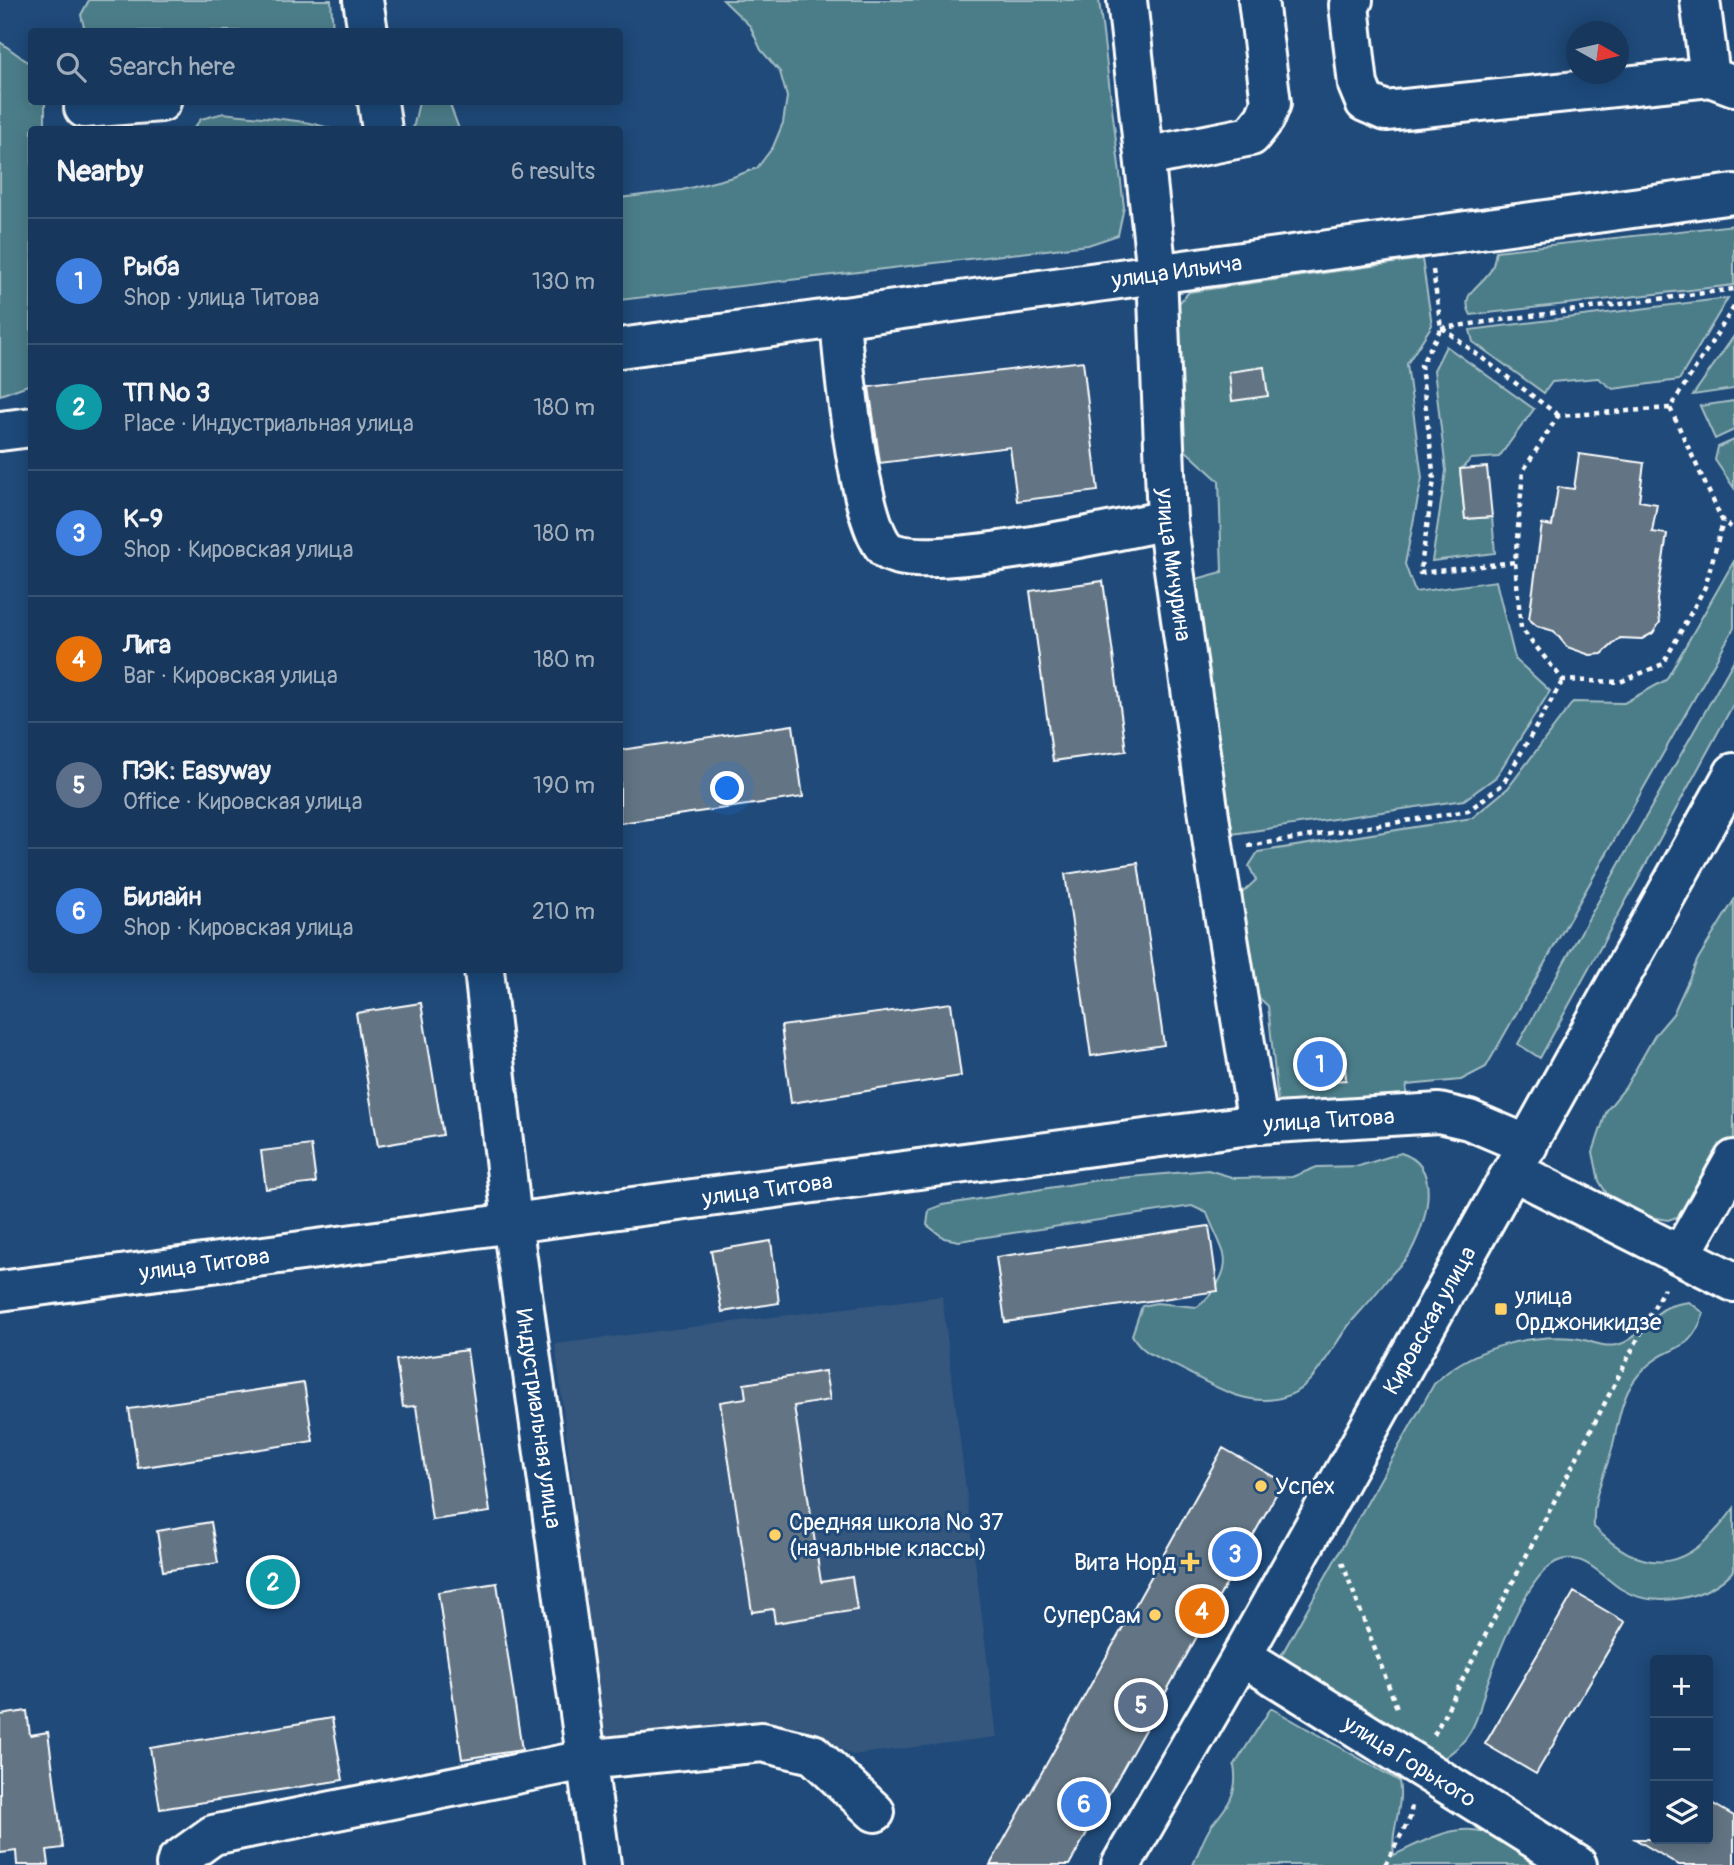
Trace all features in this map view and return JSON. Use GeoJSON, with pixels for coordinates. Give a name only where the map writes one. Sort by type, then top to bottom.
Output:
{"type":"FeatureCollection","features":[{"type":"Feature","properties":{"kind":"street"},"geometry":{"type":"LineString","coordinates":[[363,0],[367,28]]}},
{"type":"Feature","properties":{"kind":"street","name":"улица Мичурина"},"geometry":{"type":"LineString","coordinates":[[1128,0],[1157,273],[1167,520],[1214,851],[1258,1124]]}},
{"type":"Feature","properties":{"kind":"street"},"geometry":{"type":"LineString","coordinates":[[1145,157],[1251,136],[1265,118],[1271,103],[1258,0]]}},
{"type":"Feature","properties":{"kind":"street"},"geometry":{"type":"LineString","coordinates":[[1353,0],[1349,5],[1358,85],[1365,102],[1387,111],[1722,81],[1700,0]]}},
{"type":"Feature","properties":{"kind":"street"},"geometry":{"type":"LineString","coordinates":[[84,108],[122,105]]}},
{"type":"Feature","properties":{"kind":"street"},"geometry":{"type":"LineString","coordinates":[[378,105],[381,126]]}},
{"type":"Feature","properties":{"kind":"street","name":"улица Ильича"},"geometry":{"type":"LineString","coordinates":[[623,348],[1734,194]]}},
{"type":"Feature","properties":{"kind":"street"},"geometry":{"type":"LineString","coordinates":[[840,317],[844,379],[870,526],[887,551],[912,560],[1010,550],[1167,520]]}},
{"type":"Feature","properties":{"kind":"street"},"geometry":{"type":"LineString","coordinates":[[0,431],[28,428]]}},
{"type":"Feature","properties":{"kind":"street","name":"Кировская улица"},"geometry":{"type":"LineString","coordinates":[[1121,1865],[1242,1656],[1734,773]]}},
{"type":"Feature","properties":{"kind":"street","name":"Индустриальная улица"},"geometry":{"type":"LineString","coordinates":[[484,973],[512,1222],[601,1865]]}},
{"type":"Feature","properties":{"kind":"street","name":"улица Титова"},"geometry":{"type":"LineString","coordinates":[[0,1291],[1258,1124],[1439,1113],[1469,1120],[1520,1158]]}},
{"type":"Feature","properties":{"kind":"street"},"geometry":{"type":"LineString","coordinates":[[1520,1158],[1734,1282]]}},
{"type":"Feature","properties":{"kind":"street"},"geometry":{"type":"LineString","coordinates":[[1682,1253],[1734,1160]]}},
{"type":"Feature","properties":{"kind":"street","name":"улица Горького"},"geometry":{"type":"LineString","coordinates":[[1242,1656],[1577,1865]]}},
{"type":"Feature","properties":{"kind":"street"},"geometry":{"type":"LineString","coordinates":[[176,1865],[213,1835],[585,1760],[762,1742],[813,1754],[875,1812]]}},
{"type":"Feature","properties":{"kind":"path"},"geometry":{"type":"LineString","coordinates":[[1428,236],[1441,328],[1421,365],[1434,480],[1420,573],[1515,562]]}},
{"type":"Feature","properties":{"kind":"path"},"geometry":{"type":"LineString","coordinates":[[1441,328],[1734,289]]}},
{"type":"Feature","properties":{"kind":"path"},"geometry":{"type":"LineString","coordinates":[[1670,408],[1734,307]]}},
{"type":"Feature","properties":{"kind":"path"},"geometry":{"type":"LineString","coordinates":[[1441,328],[1558,416],[1670,408]]}},
{"type":"Feature","properties":{"kind":"path"},"geometry":{"type":"LineString","coordinates":[[1670,408],[1723,522],[1734,529]]}},
{"type":"Feature","properties":{"kind":"path"},"geometry":{"type":"LineString","coordinates":[[1558,416],[1523,471],[1515,562],[1521,628],[1563,680],[1619,682],[1663,664],[1704,587],[1723,522]]}},
{"type":"Feature","properties":{"kind":"path"},"geometry":{"type":"LineString","coordinates":[[1214,851],[1468,811],[1503,783],[1563,680]]}},
{"type":"Feature","properties":{"kind":"path"},"geometry":{"type":"LineString","coordinates":[[1385,1865],[1410,1818],[1418,1766],[1682,1253]]}},
{"type":"Feature","properties":{"kind":"path"},"geometry":{"type":"LineString","coordinates":[[1342,1562],[1399,1714]]}},
{"type":"Feature","properties":{"kind":"shaded area","name":"Средняя школа № 37 (начальные классы)"},"geometry":{"type":"Polygon","coordinates":[[[942,1296],[997,1737],[852,1755],[799,1726],[605,1750],[555,1344],[942,1296]]]}},
{"type":"Feature","properties":{"kind":"green space"},"geometry":{"type":"Polygon","coordinates":[[[89,0],[331,0],[333,28],[84,28],[81,15],[89,0]]]}},
{"type":"Feature","properties":{"kind":"green space"},"geometry":{"type":"Polygon","coordinates":[[[723,0],[1099,0],[1124,207],[1118,235],[1088,245],[623,300],[623,198],[682,190],[733,177],[757,168],[773,147],[783,123],[787,97],[780,72],[761,50],[750,26],[723,0]]]}},
{"type":"Feature","properties":{"kind":"green space"},"geometry":{"type":"Polygon","coordinates":[[[0,42],[28,62],[28,105],[45,105],[45,126],[28,126],[28,385],[0,395],[0,42]]]}},
{"type":"Feature","properties":{"kind":"green space"},"geometry":{"type":"Polygon","coordinates":[[[418,105],[450,105],[458,126],[414,126],[418,105]]]}},
{"type":"Feature","properties":{"kind":"green space"},"geometry":{"type":"Polygon","coordinates":[[[224,113],[321,126],[195,126],[201,119],[224,113]]]}},
{"type":"Feature","properties":{"kind":"green space"},"geometry":{"type":"Polygon","coordinates":[[[1734,225],[1734,285],[1471,315],[1468,307],[1473,290],[1492,268],[1496,251],[1734,225]]]}},
{"type":"Feature","properties":{"kind":"green space"},"geometry":{"type":"Polygon","coordinates":[[[1422,259],[1432,325],[1407,364],[1422,478],[1405,564],[1415,592],[1496,581],[1515,659],[1550,691],[1496,777],[1464,800],[1225,835],[1189,581],[1222,572],[1219,481],[1185,450],[1174,342],[1179,303],[1189,292],[1422,259]]]}},
{"type":"Feature","properties":{"kind":"green space"},"geometry":{"type":"Polygon","coordinates":[[[1728,298],[1679,380],[1613,389],[1598,378],[1552,382],[1544,393],[1473,342],[1470,330],[1728,298]]]}},
{"type":"Feature","properties":{"kind":"green space"},"geometry":{"type":"Polygon","coordinates":[[[1734,336],[1734,389],[1693,395],[1734,336]]]}},
{"type":"Feature","properties":{"kind":"green space"},"geometry":{"type":"Polygon","coordinates":[[[1446,346],[1534,409],[1499,457],[1471,459],[1460,470],[1465,519],[1492,517],[1495,553],[1432,561],[1446,471],[1434,370],[1446,346]]]}},
{"type":"Feature","properties":{"kind":"green space"},"geometry":{"type":"Polygon","coordinates":[[[1734,401],[1734,430],[1715,439],[1700,406],[1734,401]]]}},
{"type":"Feature","properties":{"kind":"green space"},"geometry":{"type":"Polygon","coordinates":[[[1734,440],[1734,488],[1715,460],[1718,447],[1734,440]]]}},
{"type":"Feature","properties":{"kind":"green space"},"geometry":{"type":"Polygon","coordinates":[[[1734,561],[1734,628],[1486,1067],[1461,1080],[1407,1085],[1405,1100],[1279,1112],[1268,1006],[1255,994],[1247,937],[1242,928],[1239,907],[1241,894],[1256,880],[1249,866],[1258,852],[1472,818],[1508,788],[1573,702],[1624,703],[1666,680],[1734,561]]]}},
{"type":"Feature","properties":{"kind":"green space"},"geometry":{"type":"Polygon","coordinates":[[[1734,660],[1734,703],[1540,1058],[1518,1044],[1734,660]]]}},
{"type":"Feature","properties":{"kind":"green space"},"geometry":{"type":"Polygon","coordinates":[[[1734,900],[1734,1150],[1683,1215],[1668,1220],[1651,1217],[1607,1194],[1599,1181],[1593,1152],[1607,1110],[1625,1088],[1655,1035],[1673,1014],[1698,959],[1734,900]]]}},
{"type":"Feature","properties":{"kind":"green space"},"geometry":{"type":"Polygon","coordinates":[[[1401,1153],[1414,1160],[1423,1170],[1427,1182],[1426,1212],[1410,1253],[1352,1321],[1307,1383],[1287,1396],[1274,1399],[1247,1398],[1222,1390],[1143,1349],[1132,1335],[1142,1306],[1156,1303],[1197,1307],[1218,1284],[1224,1269],[1224,1254],[1207,1213],[1192,1206],[959,1241],[944,1238],[927,1225],[929,1210],[942,1205],[1098,1180],[1208,1170],[1235,1178],[1292,1177],[1317,1167],[1359,1166],[1401,1153]]]}},
{"type":"Feature","properties":{"kind":"green space"},"geometry":{"type":"Polygon","coordinates":[[[1689,1302],[1704,1313],[1692,1337],[1644,1369],[1626,1396],[1597,1496],[1594,1527],[1633,1556],[1651,1561],[1669,1561],[1702,1544],[1734,1508],[1734,1570],[1723,1580],[1696,1594],[1665,1600],[1649,1599],[1621,1589],[1594,1568],[1578,1560],[1561,1560],[1549,1567],[1526,1596],[1506,1636],[1473,1727],[1462,1743],[1444,1758],[1278,1661],[1434,1384],[1463,1361],[1499,1346],[1556,1337],[1605,1345],[1624,1343],[1661,1311],[1689,1302]]]}},
{"type":"Feature","properties":{"kind":"green space"},"geometry":{"type":"Polygon","coordinates":[[[1271,1708],[1399,1781],[1400,1800],[1394,1855],[1449,1832],[1476,1830],[1507,1840],[1535,1865],[1193,1865],[1209,1829],[1231,1798],[1235,1784],[1234,1766],[1271,1708]]]}},
{"type":"Feature","properties":{"kind":"building"},"geometry":{"type":"Polygon","coordinates":[[[1083,361],[1098,491],[1017,501],[1010,447],[880,463],[869,387],[1083,361]]]}},
{"type":"Feature","properties":{"kind":"building"},"geometry":{"type":"Polygon","coordinates":[[[1264,367],[1268,396],[1232,401],[1229,372],[1264,367]]]}},
{"type":"Feature","properties":{"kind":"building"},"geometry":{"type":"Polygon","coordinates":[[[1579,454],[1644,463],[1639,501],[1657,504],[1652,532],[1667,534],[1657,600],[1660,622],[1653,633],[1642,639],[1620,638],[1602,654],[1590,655],[1567,647],[1554,631],[1537,626],[1529,619],[1542,524],[1552,526],[1558,487],[1574,489],[1579,454]]]}},
{"type":"Feature","properties":{"kind":"building"},"geometry":{"type":"Polygon","coordinates":[[[1487,467],[1492,517],[1465,519],[1460,469],[1487,467]]]}},
{"type":"Feature","properties":{"kind":"building"},"geometry":{"type":"Polygon","coordinates":[[[1103,581],[1126,751],[1053,761],[1030,591],[1103,581]]]}},
{"type":"Feature","properties":{"kind":"building"},"geometry":{"type":"Polygon","coordinates":[[[793,725],[803,797],[623,823],[623,750],[793,725]]]}},
{"type":"Feature","properties":{"kind":"building"},"geometry":{"type":"Polygon","coordinates":[[[1138,863],[1164,1045],[1091,1056],[1065,874],[1138,863]]]}},
{"type":"Feature","properties":{"kind":"building"},"geometry":{"type":"Polygon","coordinates":[[[421,1003],[443,1135],[378,1146],[356,1013],[421,1003]]]}},
{"type":"Feature","properties":{"kind":"building"},"geometry":{"type":"Polygon","coordinates":[[[951,1003],[961,1076],[791,1103],[781,1026],[951,1003]]]}},
{"type":"Feature","properties":{"kind":"building"},"geometry":{"type":"Polygon","coordinates":[[[1344,1051],[1346,1080],[1297,1083],[1295,1053],[1344,1051]]]}},
{"type":"Feature","properties":{"kind":"building"},"geometry":{"type":"Polygon","coordinates":[[[311,1145],[316,1183],[266,1189],[261,1151],[311,1145]]]}},
{"type":"Feature","properties":{"kind":"building"},"geometry":{"type":"Polygon","coordinates":[[[1209,1226],[1218,1291],[1005,1322],[996,1257],[1209,1226]]]}},
{"type":"Feature","properties":{"kind":"building"},"geometry":{"type":"Polygon","coordinates":[[[771,1241],[779,1303],[722,1312],[711,1251],[771,1241]]]}},
{"type":"Feature","properties":{"kind":"building"},"geometry":{"type":"Polygon","coordinates":[[[467,1350],[490,1512],[432,1520],[416,1406],[403,1407],[396,1360],[467,1350]]]}},
{"type":"Feature","properties":{"kind":"building"},"geometry":{"type":"Polygon","coordinates":[[[825,1371],[830,1400],[794,1406],[821,1582],[852,1577],[857,1610],[775,1623],[773,1609],[752,1612],[720,1402],[746,1398],[744,1384],[825,1371]]]}},
{"type":"Feature","properties":{"kind":"building"},"geometry":{"type":"Polygon","coordinates":[[[304,1383],[313,1441],[138,1468],[129,1409],[304,1383]]]}},
{"type":"Feature","properties":{"kind":"building"},"geometry":{"type":"Polygon","coordinates":[[[1223,1448],[1283,1482],[1194,1642],[1069,1865],[990,1865],[1223,1448]]]}},
{"type":"Feature","properties":{"kind":"building"},"geometry":{"type":"Polygon","coordinates":[[[211,1522],[218,1563],[163,1571],[157,1531],[211,1522]]]}},
{"type":"Feature","properties":{"kind":"building"},"geometry":{"type":"Polygon","coordinates":[[[286,1566],[292,1594],[260,1598],[255,1570],[286,1566]]]}},
{"type":"Feature","properties":{"kind":"building"},"geometry":{"type":"Polygon","coordinates":[[[497,1583],[522,1750],[462,1759],[438,1592],[497,1583]]]}},
{"type":"Feature","properties":{"kind":"building"},"geometry":{"type":"Polygon","coordinates":[[[1574,1592],[1625,1622],[1536,1774],[1485,1744],[1574,1592]]]}},
{"type":"Feature","properties":{"kind":"building"},"geometry":{"type":"Polygon","coordinates":[[[27,1711],[30,1735],[48,1732],[63,1848],[47,1850],[49,1865],[17,1865],[16,1851],[0,1853],[0,1715],[27,1711]]]}},
{"type":"Feature","properties":{"kind":"building"},"geometry":{"type":"Polygon","coordinates":[[[332,1718],[343,1780],[160,1809],[150,1748],[332,1718]]]}},
{"type":"Feature","properties":{"kind":"building"},"geometry":{"type":"Polygon","coordinates":[[[1713,1804],[1734,1816],[1734,1865],[1679,1865],[1635,1839],[1650,1839],[1650,1844],[1713,1844],[1713,1804]]]}},
{"type":"Feature","properties":{"kind":"place","name":"Рыба"},"geometry":{"type":"Point","coordinates":[1320,1064]}},
{"type":"Feature","properties":{"kind":"place","name":"улица Орджоникидзе"},"geometry":{"type":"Point","coordinates":[1501,1309]}},
{"type":"Feature","properties":{"kind":"place","name":"Успех"},"geometry":{"type":"Point","coordinates":[1261,1486]}},
{"type":"Feature","properties":{"kind":"place","name":"Средняя школа № 37 (начальные классы)"},"geometry":{"type":"Point","coordinates":[775,1535]}},
{"type":"Feature","properties":{"kind":"place","name":"K-9"},"geometry":{"type":"Point","coordinates":[1235,1554]}},
{"type":"Feature","properties":{"kind":"place","name":"Вита Норд"},"geometry":{"type":"Point","coordinates":[1190,1562]}},
{"type":"Feature","properties":{"kind":"place","name":"ТП № 3"},"geometry":{"type":"Point","coordinates":[273,1582]}},
{"type":"Feature","properties":{"kind":"place","name":"Лига"},"geometry":{"type":"Point","coordinates":[1202,1611]}},
{"type":"Feature","properties":{"kind":"place","name":"СуперСам"},"geometry":{"type":"Point","coordinates":[1155,1615]}},
{"type":"Feature","properties":{"kind":"place","name":"ПЭК: Easyway"},"geometry":{"type":"Point","coordinates":[1141,1705]}},
{"type":"Feature","properties":{"kind":"place","name":"Билайн"},"geometry":{"type":"Point","coordinates":[1084,1804]}}]}
